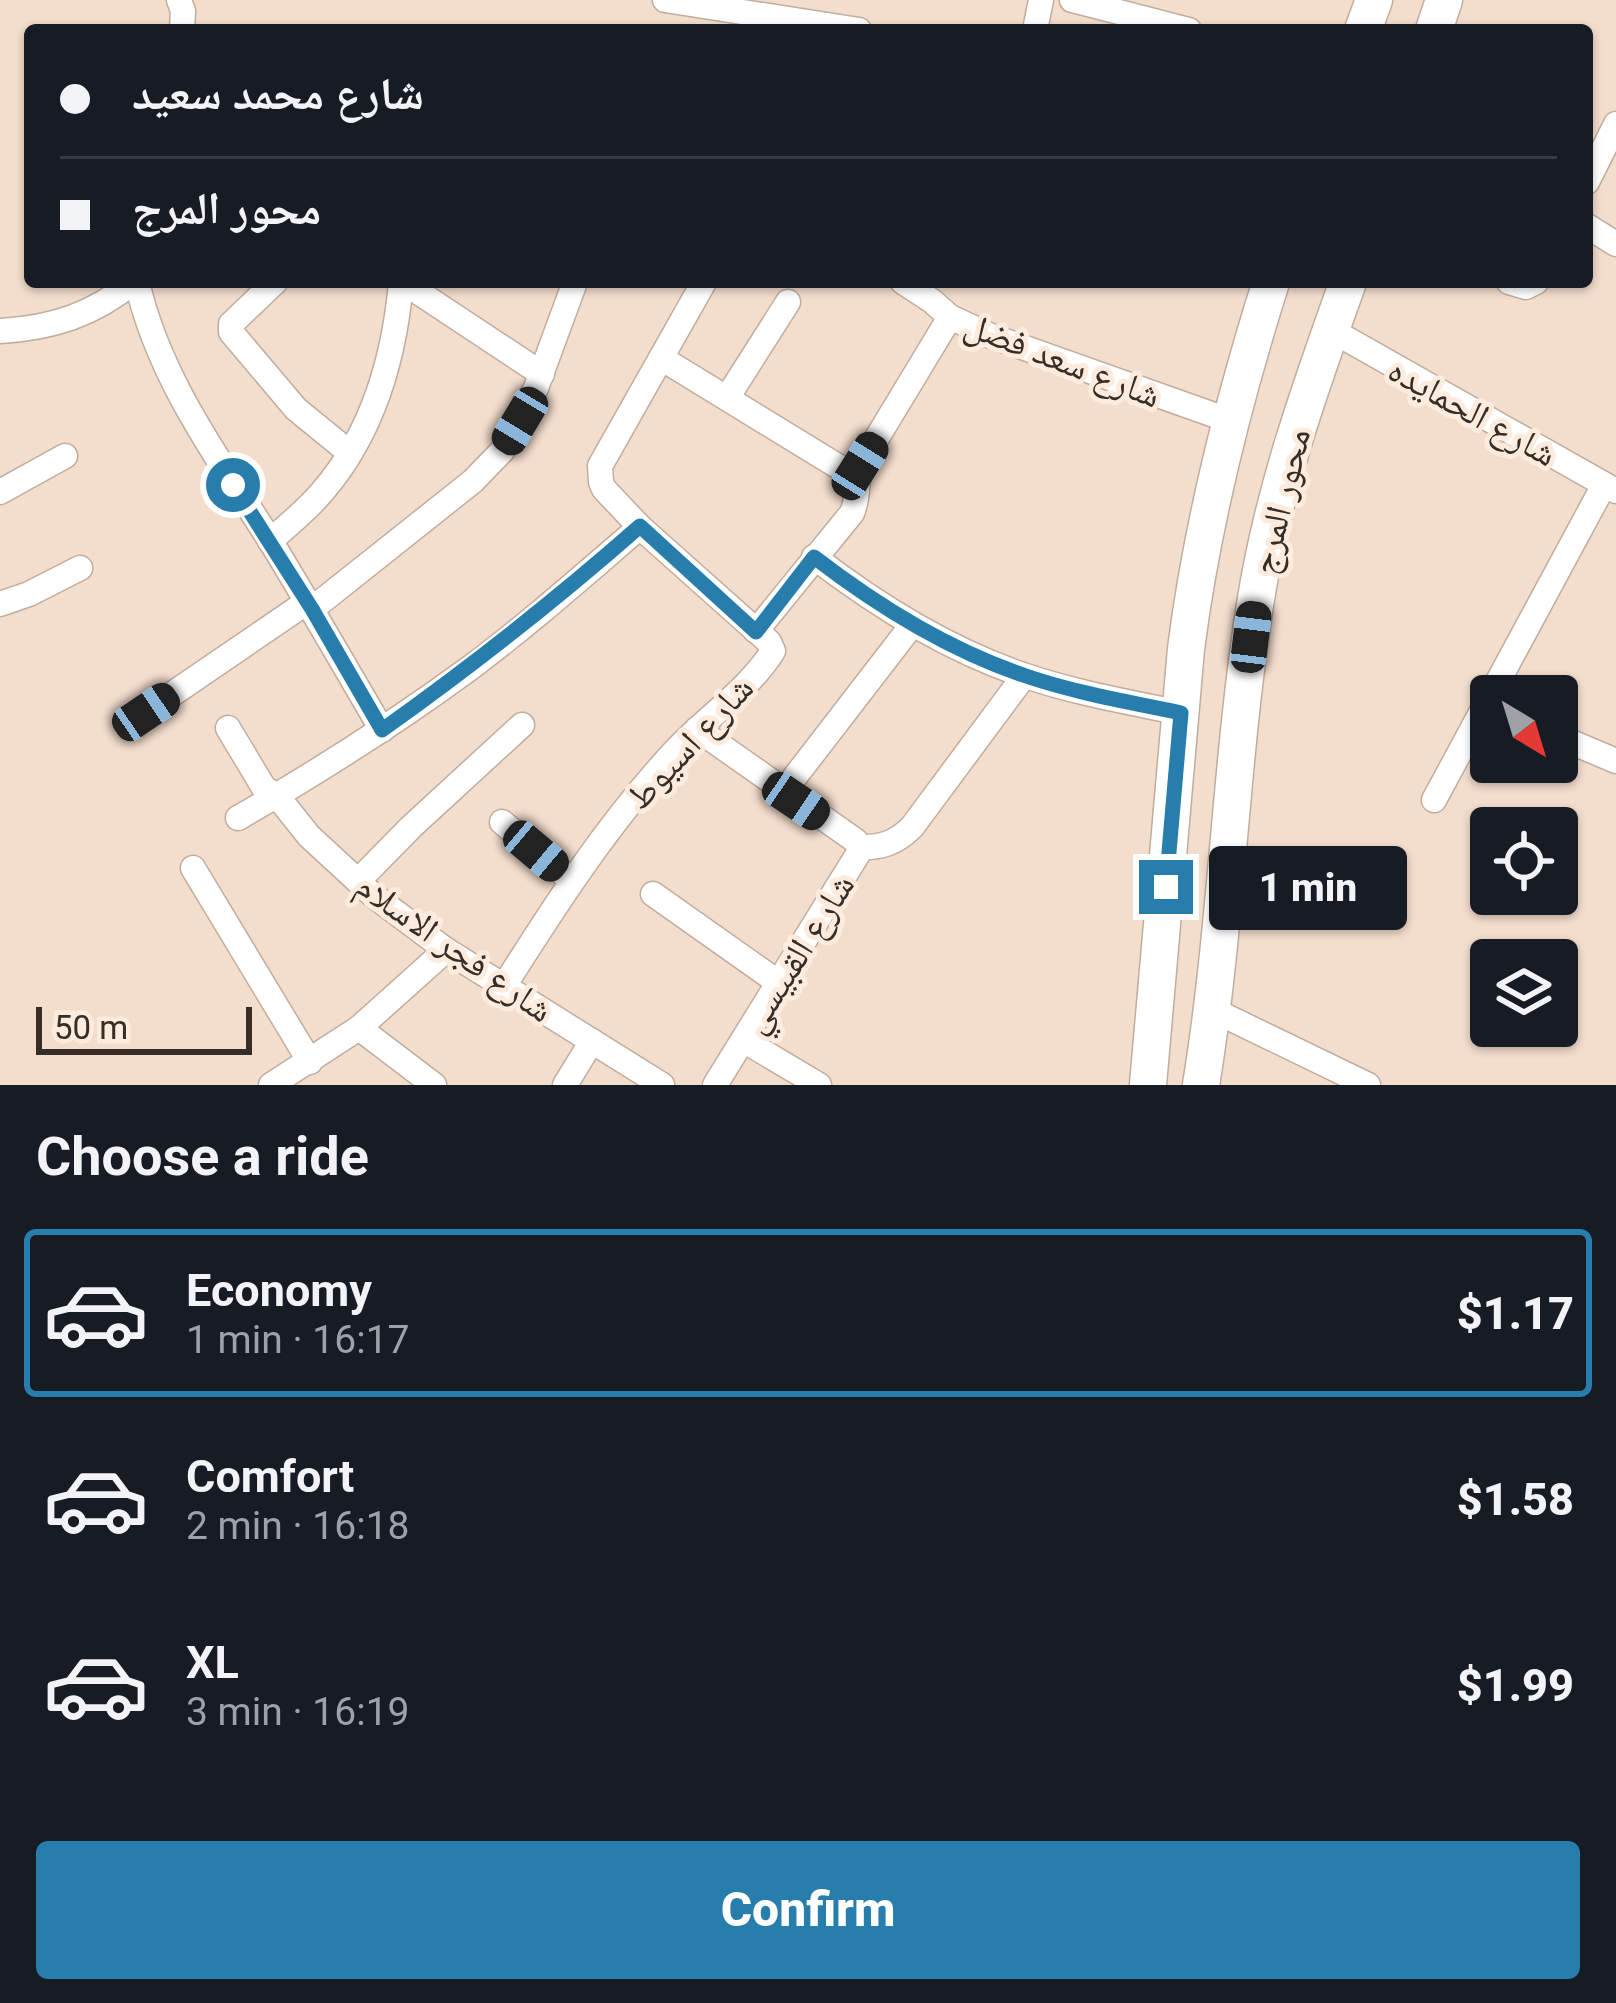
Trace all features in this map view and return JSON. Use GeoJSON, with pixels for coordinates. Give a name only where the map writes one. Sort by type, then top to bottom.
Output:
{"type":"FeatureCollection","features":[{"type":"Feature","properties":{"kind":"main road","name":"محور المرج"},"geometry":{"type":"LineString","coordinates":[[1148,1085],[1186,650],[1205,524],[1269,288]]}},
{"type":"Feature","properties":{"kind":"main road","name":"محور المرج"},"geometry":{"type":"LineString","coordinates":[[1201,1085],[1213,1010],[1246,669],[1268,538],[1295,433],[1346,288]]}},
{"type":"Feature","properties":{"kind":"main road"},"geometry":{"type":"LineString","coordinates":[[1205,524],[1268,538]]}},
{"type":"Feature","properties":{"kind":"street"},"geometry":{"type":"LineString","coordinates":[[665,0],[709,20],[813,12],[844,24]]}},
{"type":"Feature","properties":{"kind":"street"},"geometry":{"type":"LineString","coordinates":[[1072,0],[1119,21]]}},
{"type":"Feature","properties":{"kind":"street"},"geometry":{"type":"LineString","coordinates":[[1593,170],[1616,124]]}},
{"type":"Feature","properties":{"kind":"street"},"geometry":{"type":"LineString","coordinates":[[0,331],[53,325],[83,315],[127,288]]}},
{"type":"Feature","properties":{"kind":"street"},"geometry":{"type":"LineString","coordinates":[[137,288],[214,458],[270,541],[382,730]]}},
{"type":"Feature","properties":{"kind":"street"},"geometry":{"type":"LineString","coordinates":[[269,288],[231,324],[231,332],[296,409],[350,453]]}},
{"type":"Feature","properties":{"kind":"street"},"geometry":{"type":"LineString","coordinates":[[270,541],[314,501],[350,453],[372,412],[388,370],[401,288]]}},
{"type":"Feature","properties":{"kind":"street"},"geometry":{"type":"LineString","coordinates":[[411,288],[542,374]]}},
{"type":"Feature","properties":{"kind":"street"},"geometry":{"type":"LineString","coordinates":[[146,712],[309,605],[473,481],[502,451],[520,421],[573,288]]}},
{"type":"Feature","properties":{"kind":"street"},"geometry":{"type":"LineString","coordinates":[[238,818],[382,730],[472,666],[640,526],[604,489],[600,466],[701,288]]}},
{"type":"Feature","properties":{"kind":"street","name":"شارع سعد فضل"},"geometry":{"type":"LineString","coordinates":[[912,288],[950,317],[991,336],[1231,421]]}},
{"type":"Feature","properties":{"kind":"street"},"geometry":{"type":"LineString","coordinates":[[727,398],[788,302]]}},
{"type":"Feature","properties":{"kind":"street"},"geometry":{"type":"LineString","coordinates":[[756,632],[852,513],[860,466],[950,317]]}},
{"type":"Feature","properties":{"kind":"street","name":"شارع الحمايده"},"geometry":{"type":"LineString","coordinates":[[1330,330],[1610,488]]}},
{"type":"Feature","properties":{"kind":"street"},"geometry":{"type":"LineString","coordinates":[[661,358],[857,478]]}},
{"type":"Feature","properties":{"kind":"street"},"geometry":{"type":"LineString","coordinates":[[0,492],[64,456]]}},
{"type":"Feature","properties":{"kind":"street"},"geometry":{"type":"LineString","coordinates":[[1434,800],[1610,488]]}},
{"type":"Feature","properties":{"kind":"street","name":"شارع اسيوط"},"geometry":{"type":"LineString","coordinates":[[504,986],[571,880],[619,818],[676,750],[771,655],[769,642],[640,526]]}},
{"type":"Feature","properties":{"kind":"street"},"geometry":{"type":"LineString","coordinates":[[814,557],[912,625],[967,653],[1084,693],[1181,713]]}},
{"type":"Feature","properties":{"kind":"street"},"geometry":{"type":"LineString","coordinates":[[0,604],[80,568]]}},
{"type":"Feature","properties":{"kind":"street"},"geometry":{"type":"LineString","coordinates":[[784,791],[912,625]]}},
{"type":"Feature","properties":{"kind":"street","name":"شارع القبيسي"},"geometry":{"type":"LineString","coordinates":[[715,1085],[859,848],[888,844],[911,827],[1024,676]]}},
{"type":"Feature","properties":{"kind":"street"},"geometry":{"type":"LineString","coordinates":[[358,881],[522,725]]}},
{"type":"Feature","properties":{"kind":"street","name":"شارع فجر الاسلام"},"geometry":{"type":"LineString","coordinates":[[228,728],[264,788],[358,881],[446,950],[662,1085]]}},
{"type":"Feature","properties":{"kind":"street"},"geometry":{"type":"LineString","coordinates":[[698,729],[856,841],[859,848]]}},
{"type":"Feature","properties":{"kind":"street"},"geometry":{"type":"LineString","coordinates":[[1578,745],[1616,761]]}},
{"type":"Feature","properties":{"kind":"street"},"geometry":{"type":"LineString","coordinates":[[502,822],[571,880]]}},
{"type":"Feature","properties":{"kind":"street"},"geometry":{"type":"LineString","coordinates":[[194,868],[310,1062]]}},
{"type":"Feature","properties":{"kind":"street"},"geometry":{"type":"LineString","coordinates":[[653,894],[778,983]]}},
{"type":"Feature","properties":{"kind":"street"},"geometry":{"type":"LineString","coordinates":[[272,1085],[359,1028],[446,950]]}},
{"type":"Feature","properties":{"kind":"street"},"geometry":{"type":"LineString","coordinates":[[1213,1010],[1368,1085]]}},
{"type":"Feature","properties":{"kind":"street"},"geometry":{"type":"LineString","coordinates":[[359,1028],[434,1085]]}},
{"type":"Feature","properties":{"kind":"street"},"geometry":{"type":"LineString","coordinates":[[743,1040],[819,1085]]}},
{"type":"Feature","properties":{"kind":"street"},"geometry":{"type":"LineString","coordinates":[[565,1085],[592,1041]]}},
{"type":"Feature","properties":{"kind":"route"},"geometry":{"type":"LineString","coordinates":[[233,485],[382,730],[472,666],[640,526],[756,632],[814,557],[912,625],[967,653],[1084,693],[1181,713],[1166,887]]}}]}
